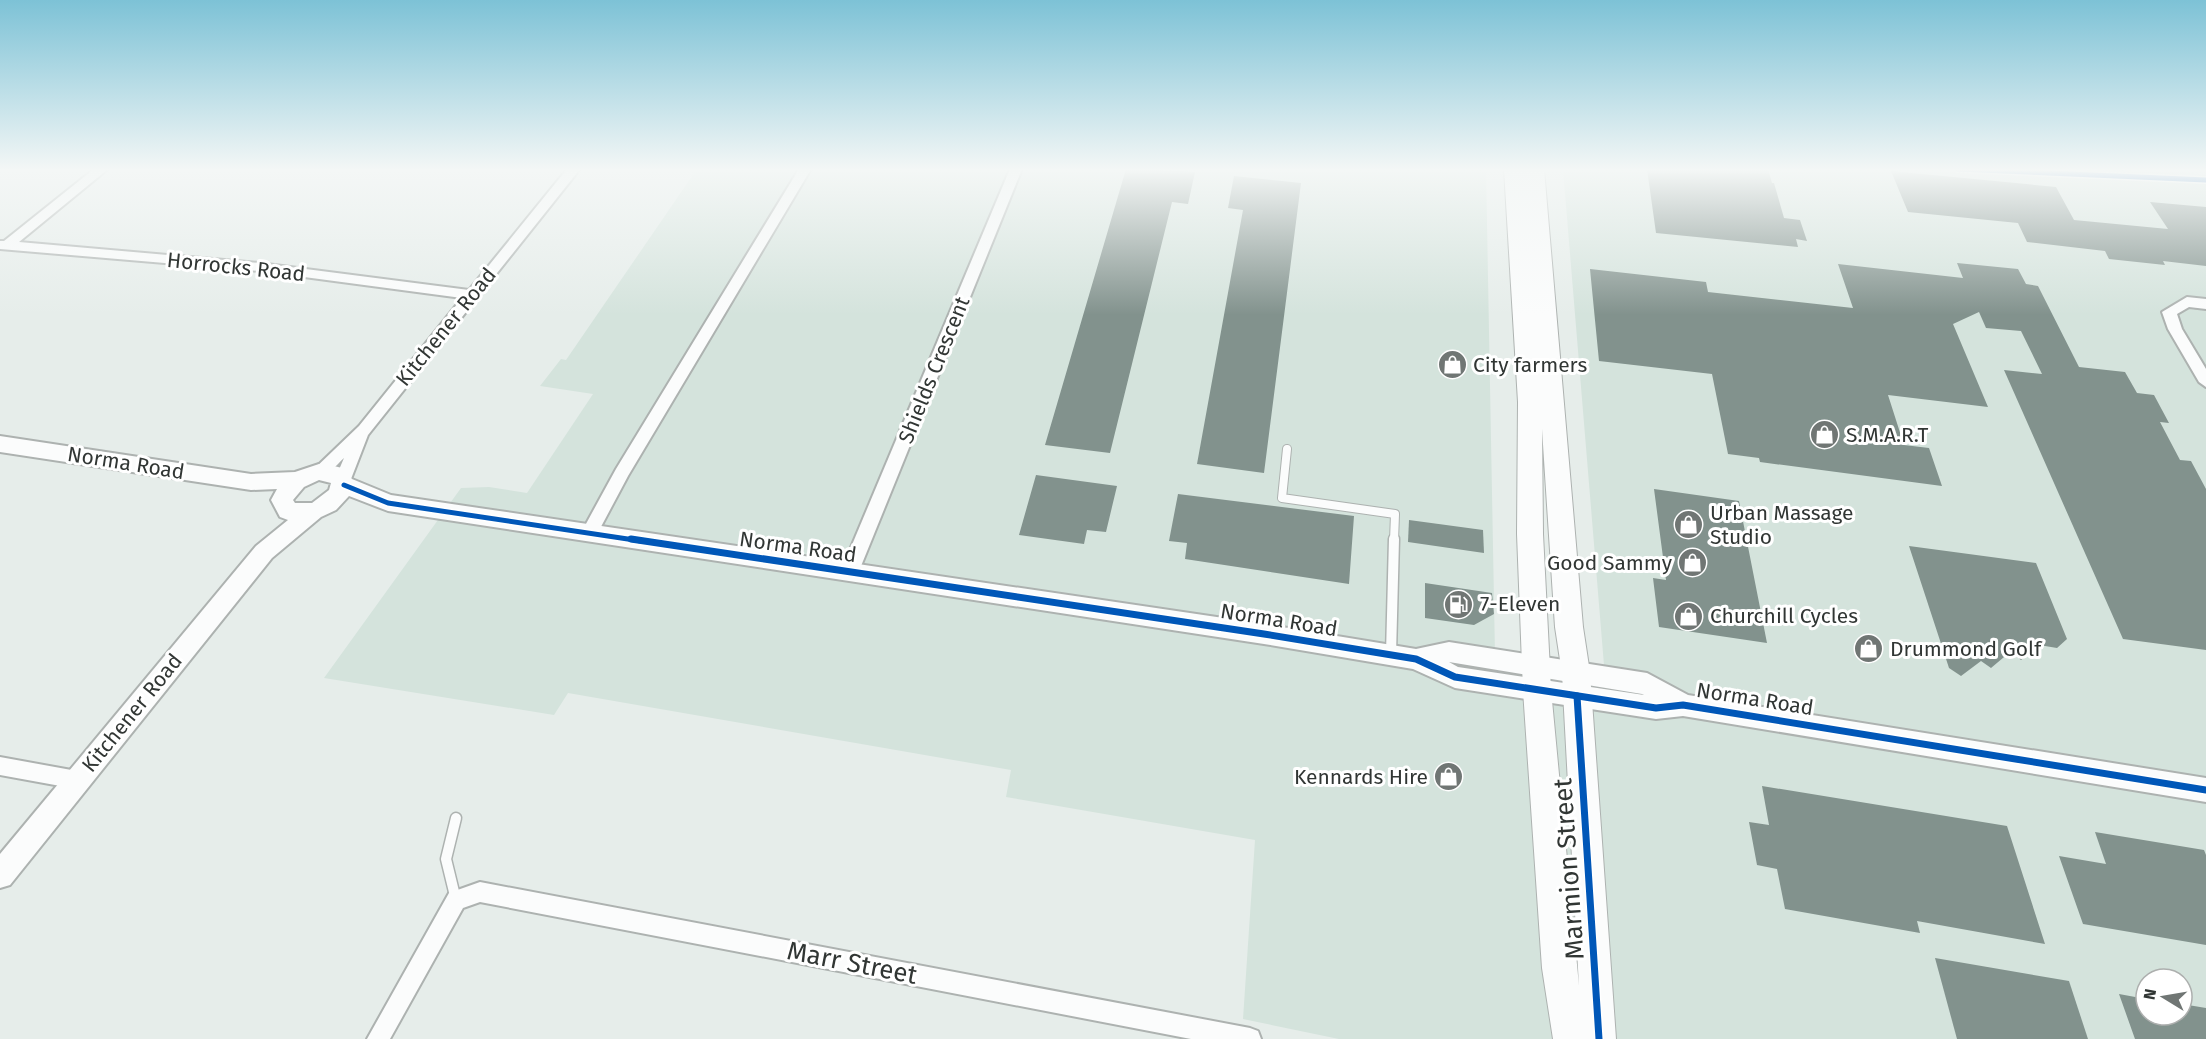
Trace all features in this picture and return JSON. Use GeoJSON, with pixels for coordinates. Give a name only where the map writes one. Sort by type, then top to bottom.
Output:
{"type":"FeatureCollection","features":[{"type":"Feature","properties":{"kind":"main road","name":"Marmion Street"},"geometry":{"type":"LineString","coordinates":[[1517,217],[1530,402],[1530,534],[1537,678],[1559,968],[1569,1039]]}},
{"type":"Feature","properties":{"kind":"main road","name":"Marmion Street"},"geometry":{"type":"LineString","coordinates":[[1538,217],[1569,627],[1576,684],[1599,1039]]}},
{"type":"Feature","properties":{"kind":"street"},"geometry":{"type":"LineString","coordinates":[[3,246],[40,217]]}},
{"type":"Feature","properties":{"kind":"street","name":"Kitchener Road"},"geometry":{"type":"LineString","coordinates":[[264,552],[287,489],[309,476],[364,429],[535,217]]}},
{"type":"Feature","properties":{"kind":"street"},"geometry":{"type":"LineString","coordinates":[[589,533],[622,473],[776,217]]}},
{"type":"Feature","properties":{"kind":"street","name":"Shields Crescent"},"geometry":{"type":"LineString","coordinates":[[850,571],[996,217]]}},
{"type":"Feature","properties":{"kind":"street","name":"Horrocks Road"},"geometry":{"type":"LineString","coordinates":[[3,246],[259,267],[472,295]]}},
{"type":"Feature","properties":{"kind":"street"},"geometry":{"type":"LineString","coordinates":[[2206,304],[2187,302],[2169,312],[2175,329],[2206,382]]}},
{"type":"Feature","properties":{"kind":"street","name":"Kitchener Road"},"geometry":{"type":"LineString","coordinates":[[0,875],[264,552],[339,496],[364,429]]}},
{"type":"Feature","properties":{"kind":"street","name":"Norma Road"},"geometry":{"type":"LineString","coordinates":[[0,444],[251,482],[330,472],[343,482],[388,503]]}},
{"type":"Feature","properties":{"kind":"street","name":"Norma Road"},"geometry":{"type":"LineString","coordinates":[[251,482],[294,513],[388,503],[1416,658],[1455,677],[1537,678],[1576,684],[1656,708],[1683,705],[2206,790]]}},
{"type":"Feature","properties":{"kind":"street"},"geometry":{"type":"LineString","coordinates":[[0,766],[77,780]]}},
{"type":"Feature","properties":{"kind":"street","name":"Marr Street"},"geometry":{"type":"LineString","coordinates":[[456,900],[480,892],[1250,1039]]}},
{"type":"Feature","properties":{"kind":"street"},"geometry":{"type":"LineString","coordinates":[[378,1039],[456,900]]}},
{"type":"Feature","properties":{"kind":"lane"},"geometry":{"type":"LineString","coordinates":[[1287,449],[1282,498],[1395,514],[1391,655]]}},
{"type":"Feature","properties":{"kind":"lane"},"geometry":{"type":"LineString","coordinates":[[456,818],[445,854],[445,866],[456,900]]}},
{"type":"Feature","properties":{"kind":"shaded area"},"geometry":{"type":"Polygon","coordinates":[[[664,217],[1487,217],[1495,655],[1604,665],[1567,217],[2206,217],[2206,1039],[1339,1039],[1243,1019],[1255,840],[1006,797],[1011,770],[568,693],[554,715],[324,678],[461,488],[489,487],[527,493],[593,394],[540,386],[561,359],[566,360],[664,217]]]}},
{"type":"Feature","properties":{"kind":"building"},"geometry":{"type":"Polygon","coordinates":[[[1112,217],[1168,217],[1110,453],[1045,445],[1112,217]]]}},
{"type":"Feature","properties":{"kind":"building"},"geometry":{"type":"Polygon","coordinates":[[[1242,217],[1297,217],[1264,473],[1197,464],[1242,217]]]}},
{"type":"Feature","properties":{"kind":"building"},"geometry":{"type":"Polygon","coordinates":[[[1654,217],[1784,217],[1800,220],[1807,241],[1796,239],[1798,247],[1656,233],[1654,217]]]}},
{"type":"Feature","properties":{"kind":"building"},"geometry":{"type":"Polygon","coordinates":[[[1963,217],[2073,217],[2074,220],[2168,229],[2160,217],[2206,217],[2206,266],[2163,261],[2165,265],[2109,259],[2105,251],[2027,242],[2018,223],[1963,217]]]}},
{"type":"Feature","properties":{"kind":"building"},"geometry":{"type":"Polygon","coordinates":[[[1957,263],[2018,269],[2026,284],[2038,286],[2079,367],[2125,372],[2137,393],[2154,395],[2169,423],[2160,422],[2180,460],[2191,461],[2206,489],[2206,650],[2123,639],[2004,370],[2042,374],[2021,331],[1986,328],[1979,312],[1953,324],[1988,407],[1888,395],[1904,445],[1929,448],[1942,486],[1760,462],[1759,458],[1728,454],[1712,374],[1599,361],[1590,269],[1706,282],[1708,292],[1853,308],[1838,264],[1963,278],[1957,263]]]}},
{"type":"Feature","properties":{"kind":"building"},"geometry":{"type":"Polygon","coordinates":[[[1036,475],[1117,486],[1106,532],[1087,530],[1084,544],[1019,535],[1036,475]]]}},
{"type":"Feature","properties":{"kind":"building"},"geometry":{"type":"Polygon","coordinates":[[[1654,489],[1739,501],[1767,643],[1659,627],[1653,578],[1666,580],[1654,489]]]}},
{"type":"Feature","properties":{"kind":"building"},"geometry":{"type":"Polygon","coordinates":[[[1178,494],[1354,516],[1349,584],[1185,559],[1187,543],[1169,541],[1178,494]]]}},
{"type":"Feature","properties":{"kind":"building"},"geometry":{"type":"Polygon","coordinates":[[[1409,520],[1483,530],[1484,553],[1408,542],[1409,520]]]}},
{"type":"Feature","properties":{"kind":"building"},"geometry":{"type":"Polygon","coordinates":[[[1909,546],[2036,563],[2067,639],[2057,648],[2039,645],[2021,660],[2010,652],[1991,668],[1981,661],[1961,676],[1949,668],[1909,546]]]}},
{"type":"Feature","properties":{"kind":"building","name":"7-Eleven"},"geometry":{"type":"Polygon","coordinates":[[[1425,583],[1492,593],[1494,614],[1474,625],[1425,618],[1425,583]]]}},
{"type":"Feature","properties":{"kind":"building"},"geometry":{"type":"Polygon","coordinates":[[[1762,786],[2007,826],[2045,944],[1917,921],[1920,933],[1785,909],[1777,869],[1757,865],[1749,822],[1769,825],[1762,786]]]}},
{"type":"Feature","properties":{"kind":"building"},"geometry":{"type":"Polygon","coordinates":[[[2095,832],[2204,850],[2206,855],[2206,945],[2083,924],[2059,856],[2106,864],[2095,832]]]}},
{"type":"Feature","properties":{"kind":"building"},"geometry":{"type":"Polygon","coordinates":[[[1935,958],[2069,981],[2088,1039],[1957,1039],[1935,958]]]}},
{"type":"Feature","properties":{"kind":"building"},"geometry":{"type":"Polygon","coordinates":[[[2119,994],[2134,997],[2134,1027],[2194,1027],[2194,1006],[2206,1008],[2206,1039],[2135,1039],[2119,994]]]}},
{"type":"Feature","properties":{"kind":"cycle path"},"geometry":{"type":"LineString","coordinates":[[344,485],[388,503],[1264,634],[1416,659],[1455,677],[1656,708],[1683,705],[2206,790]]}},
{"type":"Feature","properties":{"kind":"cycle path"},"geometry":{"type":"LineString","coordinates":[[1577,696],[1599,1039]]}},
{"type":"Feature","properties":{"kind":"place","name":"City farmers"},"geometry":{"type":"Point","coordinates":[1452,365]}},
{"type":"Feature","properties":{"kind":"place","name":"S.M.A.R.T"},"geometry":{"type":"Point","coordinates":[1825,435]}},
{"type":"Feature","properties":{"kind":"place","name":"Urban Massage Studio"},"geometry":{"type":"Point","coordinates":[1689,525]}},
{"type":"Feature","properties":{"kind":"place","name":"Good Sammy"},"geometry":{"type":"Point","coordinates":[1693,563]}},
{"type":"Feature","properties":{"kind":"place","name":"7-Eleven"},"geometry":{"type":"Point","coordinates":[1459,604]}},
{"type":"Feature","properties":{"kind":"place","name":"Churchill Cycles"},"geometry":{"type":"Point","coordinates":[1689,616]}},
{"type":"Feature","properties":{"kind":"place","name":"Drummond Golf"},"geometry":{"type":"Point","coordinates":[1869,649]}},
{"type":"Feature","properties":{"kind":"place","name":"Kennards Hire"},"geometry":{"type":"Point","coordinates":[1449,777]}}]}
